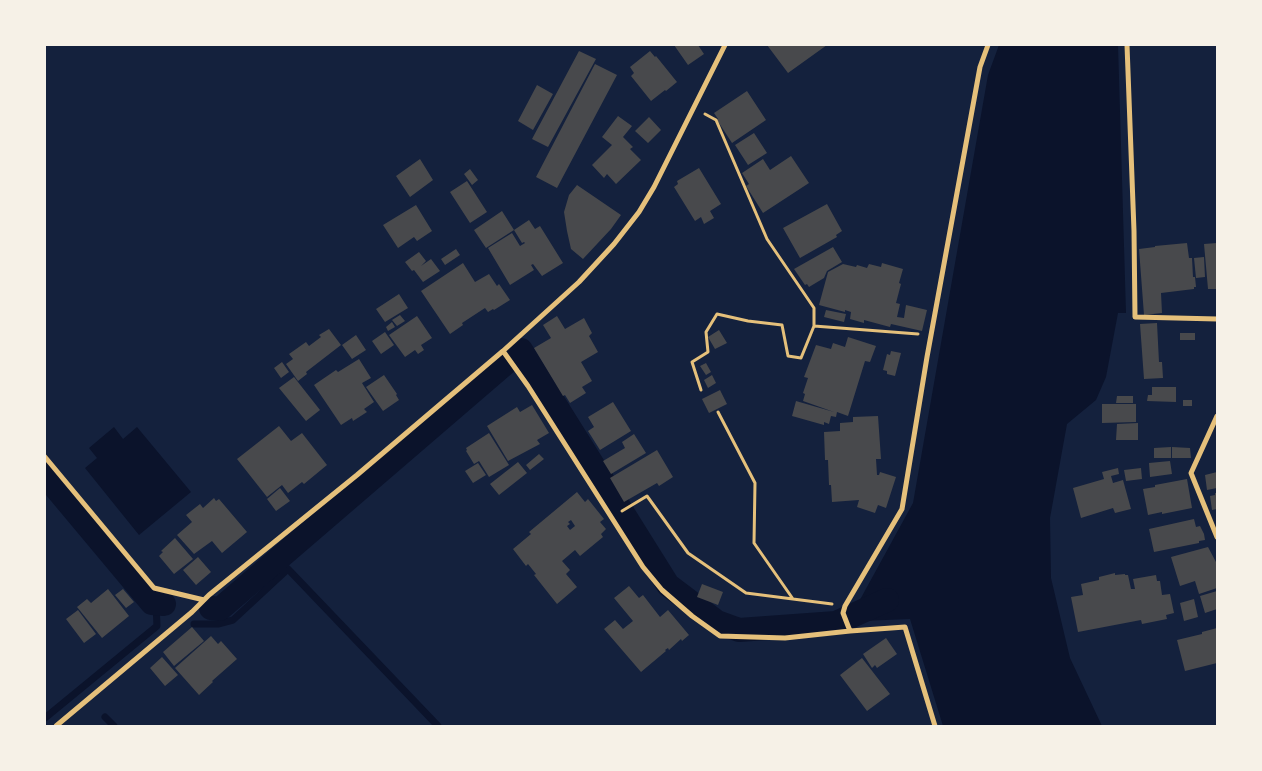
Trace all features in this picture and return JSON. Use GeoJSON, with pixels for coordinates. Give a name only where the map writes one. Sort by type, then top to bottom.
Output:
{"type":"FeatureCollection","features":[{"type":"Feature","properties":{"kind":"street"},"geometry":{"type":"LineString","coordinates":[[56,726],[204,600],[357,475],[502,351],[579,282],[614,244],[639,212],[654,187],[725,45]]}},
{"type":"Feature","properties":{"kind":"street"},"geometry":{"type":"LineString","coordinates":[[850,631],[843,613],[845,606],[902,509],[931,335],[980,67],[988,45]]}},
{"type":"Feature","properties":{"kind":"street"},"geometry":{"type":"LineString","coordinates":[[1127,45],[1134,230],[1135,317],[1217,319]]}},
{"type":"Feature","properties":{"kind":"street"},"geometry":{"type":"LineString","coordinates":[[502,351],[533,394],[643,567],[662,590],[692,616],[720,636],[785,638],[905,627],[935,726]]}},
{"type":"Feature","properties":{"kind":"street"},"geometry":{"type":"LineString","coordinates":[[1217,416],[1191,473],[1217,537]]}},
{"type":"Feature","properties":{"kind":"street"},"geometry":{"type":"LineString","coordinates":[[45,457],[154,588],[204,600]]}},
{"type":"Feature","properties":{"kind":"path"},"geometry":{"type":"LineString","coordinates":[[694,107],[716,120],[767,239],[814,308],[814,326],[801,358],[788,356],[782,324],[748,322],[717,314],[706,332],[708,352],[692,362],[701,390]]}},
{"type":"Feature","properties":{"kind":"path"},"geometry":{"type":"LineString","coordinates":[[814,326],[931,335]]}},
{"type":"Feature","properties":{"kind":"path"},"geometry":{"type":"LineString","coordinates":[[718,412],[755,483],[754,543],[793,599]]}},
{"type":"Feature","properties":{"kind":"path"},"geometry":{"type":"LineString","coordinates":[[627,508],[647,496],[688,553],[746,593],[845,606]]}},
{"type":"Feature","properties":{"kind":"water"},"geometry":{"type":"Polygon","coordinates":[[[999,45],[1118,45],[1126,313],[1118,313],[1106,377],[1096,400],[1067,424],[1050,518],[1051,578],[1070,658],[1102,726],[943,726],[910,619],[861,621],[856,607],[913,503],[988,75],[999,45]]]}},
{"type":"Feature","properties":{"kind":"water"},"geometry":{"type":"Polygon","coordinates":[[[114,427],[123,439],[137,427],[191,492],[139,535],[85,468],[97,458],[89,448],[114,427]]]}},
{"type":"Feature","properties":{"kind":"building"},"geometry":{"type":"Polygon","coordinates":[[[674,45],[698,45],[704,54],[688,65],[674,45]]]}},
{"type":"Feature","properties":{"kind":"building"},"geometry":{"type":"Polygon","coordinates":[[[767,45],[827,45],[788,73],[767,45]]]}},
{"type":"Feature","properties":{"kind":"building"},"geometry":{"type":"Polygon","coordinates":[[[579,51],[596,59],[548,147],[532,139],[579,51]]]}},
{"type":"Feature","properties":{"kind":"building"},"geometry":{"type":"Polygon","coordinates":[[[650,51],[677,82],[651,101],[631,76],[634,73],[630,67],[650,51]]]}},
{"type":"Feature","properties":{"kind":"building"},"geometry":{"type":"Polygon","coordinates":[[[595,64],[617,75],[557,188],[536,177],[595,64]]]}},
{"type":"Feature","properties":{"kind":"building"},"geometry":{"type":"Polygon","coordinates":[[[537,85],[553,94],[533,130],[518,121],[537,85]]]}},
{"type":"Feature","properties":{"kind":"building"},"geometry":{"type":"Polygon","coordinates":[[[747,91],[766,120],[732,143],[714,113],[747,91]]]}},
{"type":"Feature","properties":{"kind":"building"},"geometry":{"type":"Polygon","coordinates":[[[618,116],[632,126],[623,137],[633,147],[630,149],[641,160],[616,184],[607,174],[604,178],[592,165],[612,145],[602,137],[618,116]]]}},
{"type":"Feature","properties":{"kind":"building"},"geometry":{"type":"Polygon","coordinates":[[[649,117],[661,130],[648,143],[635,131],[649,117]]]}},
{"type":"Feature","properties":{"kind":"building"},"geometry":{"type":"Polygon","coordinates":[[[754,133],[767,153],[748,165],[735,145],[754,133]]]}},
{"type":"Feature","properties":{"kind":"building"},"geometry":{"type":"Polygon","coordinates":[[[791,156],[809,183],[763,213],[746,186],[749,184],[742,173],[763,159],[770,170],[791,156]]]}},
{"type":"Feature","properties":{"kind":"building"},"geometry":{"type":"Polygon","coordinates":[[[420,159],[433,180],[410,197],[396,176],[420,159]]]}},
{"type":"Feature","properties":{"kind":"building"},"geometry":{"type":"Polygon","coordinates":[[[699,168],[721,204],[710,211],[714,218],[704,224],[701,217],[695,221],[674,187],[678,184],[677,181],[699,168]]]}},
{"type":"Feature","properties":{"kind":"building"},"geometry":{"type":"Polygon","coordinates":[[[470,169],[478,180],[472,185],[464,174],[470,169]]]}},
{"type":"Feature","properties":{"kind":"building"},"geometry":{"type":"Polygon","coordinates":[[[467,181],[487,212],[470,223],[450,192],[467,181]]]}},
{"type":"Feature","properties":{"kind":"building"},"geometry":{"type":"Polygon","coordinates":[[[577,185],[621,215],[611,229],[583,259],[571,249],[564,212],[569,195],[577,185]]]}},
{"type":"Feature","properties":{"kind":"building"},"geometry":{"type":"Polygon","coordinates":[[[827,204],[842,231],[836,235],[837,237],[800,258],[783,228],[827,204]]]}},
{"type":"Feature","properties":{"kind":"building"},"geometry":{"type":"Polygon","coordinates":[[[416,205],[432,231],[417,241],[414,237],[398,248],[383,225],[416,205]]]}},
{"type":"Feature","properties":{"kind":"building"},"geometry":{"type":"Polygon","coordinates":[[[502,211],[514,230],[486,248],[474,230],[502,211]]]}},
{"type":"Feature","properties":{"kind":"building"},"geometry":{"type":"Polygon","coordinates":[[[529,220],[535,229],[540,226],[563,263],[542,276],[533,264],[531,265],[534,270],[510,285],[488,248],[512,233],[520,246],[525,243],[522,243],[514,230],[529,220]]]}},
{"type":"Feature","properties":{"kind":"building"},"geometry":{"type":"Polygon","coordinates":[[[1187,243],[1189,258],[1192,258],[1193,277],[1195,277],[1196,287],[1194,289],[1161,293],[1162,313],[1144,315],[1139,249],[1187,243]]]}},
{"type":"Feature","properties":{"kind":"building"},"geometry":{"type":"Polygon","coordinates":[[[1217,243],[1217,289],[1208,289],[1204,244],[1217,243]]]}},
{"type":"Feature","properties":{"kind":"building"},"geometry":{"type":"Polygon","coordinates":[[[833,247],[842,262],[827,271],[824,278],[809,287],[807,284],[805,285],[794,269],[833,247]]]}},
{"type":"Feature","properties":{"kind":"building"},"geometry":{"type":"Polygon","coordinates":[[[456,249],[460,255],[445,265],[441,259],[456,249]]]}},
{"type":"Feature","properties":{"kind":"building"},"geometry":{"type":"Polygon","coordinates":[[[419,252],[426,261],[421,266],[431,259],[440,271],[423,282],[405,262],[419,252]]]}},
{"type":"Feature","properties":{"kind":"building"},"geometry":{"type":"Polygon","coordinates":[[[1204,257],[1205,277],[1196,278],[1194,258],[1204,257]]]}},
{"type":"Feature","properties":{"kind":"building"},"geometry":{"type":"Polygon","coordinates":[[[463,263],[475,282],[489,274],[510,300],[488,312],[485,308],[462,323],[463,325],[450,334],[421,291],[463,263]]]}},
{"type":"Feature","properties":{"kind":"building"},"geometry":{"type":"Polygon","coordinates":[[[882,263],[903,269],[896,303],[900,304],[897,317],[904,318],[906,305],[927,310],[922,331],[891,324],[890,327],[864,320],[864,323],[850,319],[851,312],[819,305],[828,272],[843,264],[867,268],[869,264],[881,267],[882,263]]]}},
{"type":"Feature","properties":{"kind":"building"},"geometry":{"type":"Polygon","coordinates":[[[399,294],[408,308],[385,322],[376,309],[399,294]]]}},
{"type":"Feature","properties":{"kind":"building"},"geometry":{"type":"Polygon","coordinates":[[[826,310],[846,314],[844,322],[824,317],[826,310]]]}},
{"type":"Feature","properties":{"kind":"building"},"geometry":{"type":"Polygon","coordinates":[[[400,315],[405,321],[397,326],[392,320],[400,315]]]}},
{"type":"Feature","properties":{"kind":"building"},"geometry":{"type":"Polygon","coordinates":[[[417,316],[432,338],[421,345],[424,350],[418,354],[415,350],[405,357],[389,335],[417,316]]]}},
{"type":"Feature","properties":{"kind":"building"},"geometry":{"type":"Polygon","coordinates":[[[557,316],[565,329],[584,318],[592,333],[589,336],[598,352],[581,362],[592,381],[582,387],[586,393],[570,403],[565,395],[563,396],[534,348],[551,338],[543,325],[557,316]]]}},
{"type":"Feature","properties":{"kind":"building"},"geometry":{"type":"Polygon","coordinates":[[[392,322],[395,327],[388,331],[386,327],[392,322]]]}},
{"type":"Feature","properties":{"kind":"building"},"geometry":{"type":"Polygon","coordinates":[[[1157,323],[1159,362],[1162,362],[1163,378],[1144,379],[1140,324],[1157,323]]]}},
{"type":"Feature","properties":{"kind":"building"},"geometry":{"type":"Polygon","coordinates":[[[329,329],[341,345],[306,372],[307,374],[298,381],[286,364],[293,359],[289,354],[306,342],[309,346],[321,337],[319,335],[329,329]]]}},
{"type":"Feature","properties":{"kind":"building"},"geometry":{"type":"Polygon","coordinates":[[[719,330],[727,343],[715,349],[708,337],[719,330]]]}},
{"type":"Feature","properties":{"kind":"building"},"geometry":{"type":"Polygon","coordinates":[[[385,332],[394,345],[381,354],[372,341],[385,332]]]}},
{"type":"Feature","properties":{"kind":"building"},"geometry":{"type":"Polygon","coordinates":[[[1180,333],[1195,333],[1195,340],[1180,340],[1180,333]]]}},
{"type":"Feature","properties":{"kind":"building"},"geometry":{"type":"Polygon","coordinates":[[[356,335],[366,350],[352,359],[342,345],[356,335]]]}},
{"type":"Feature","properties":{"kind":"building"},"geometry":{"type":"Polygon","coordinates":[[[848,337],[876,346],[870,362],[865,361],[848,416],[837,412],[836,417],[831,416],[829,424],[824,422],[824,425],[792,416],[796,401],[834,412],[803,401],[805,394],[803,393],[808,378],[804,377],[816,345],[831,349],[833,343],[845,347],[848,337]]]}},
{"type":"Feature","properties":{"kind":"building"},"geometry":{"type":"Polygon","coordinates":[[[891,351],[901,353],[895,376],[887,374],[887,371],[883,370],[887,354],[890,355],[891,351]]]}},
{"type":"Feature","properties":{"kind":"building"},"geometry":{"type":"Polygon","coordinates":[[[359,359],[371,378],[362,383],[374,402],[364,409],[367,412],[353,421],[352,418],[341,425],[314,385],[336,370],[338,372],[359,359]]]}},
{"type":"Feature","properties":{"kind":"building"},"geometry":{"type":"Polygon","coordinates":[[[282,362],[289,372],[281,378],[274,368],[282,362]]]}},
{"type":"Feature","properties":{"kind":"building"},"geometry":{"type":"Polygon","coordinates":[[[706,363],[711,372],[706,375],[700,366],[706,363]]]}},
{"type":"Feature","properties":{"kind":"building"},"geometry":{"type":"Polygon","coordinates":[[[384,375],[399,400],[383,411],[366,387],[384,375]]]}},
{"type":"Feature","properties":{"kind":"building"},"geometry":{"type":"Polygon","coordinates":[[[712,375],[716,383],[708,388],[704,380],[712,375]]]}},
{"type":"Feature","properties":{"kind":"building"},"geometry":{"type":"Polygon","coordinates":[[[294,377],[320,410],[306,421],[279,388],[294,377]]]}},
{"type":"Feature","properties":{"kind":"building"},"geometry":{"type":"Polygon","coordinates":[[[1152,387],[1176,387],[1176,402],[1147,401],[1148,395],[1152,395],[1152,387]]]}},
{"type":"Feature","properties":{"kind":"building"},"geometry":{"type":"Polygon","coordinates":[[[720,390],[727,404],[709,413],[702,399],[720,390]]]}},
{"type":"Feature","properties":{"kind":"building"},"geometry":{"type":"Polygon","coordinates":[[[1117,396],[1133,396],[1133,403],[1116,403],[1117,396]]]}},
{"type":"Feature","properties":{"kind":"building"},"geometry":{"type":"Polygon","coordinates":[[[1183,400],[1192,400],[1192,406],[1183,406],[1183,400]]]}},
{"type":"Feature","properties":{"kind":"building"},"geometry":{"type":"Polygon","coordinates":[[[613,402],[631,431],[600,450],[588,431],[594,427],[588,417],[613,402]]]}},
{"type":"Feature","properties":{"kind":"building"},"geometry":{"type":"Polygon","coordinates":[[[1102,404],[1136,404],[1136,422],[1102,423],[1102,404]]]}},
{"type":"Feature","properties":{"kind":"building"},"geometry":{"type":"Polygon","coordinates":[[[532,405],[549,433],[537,440],[540,444],[508,461],[487,426],[517,407],[520,412],[532,405]]]}},
{"type":"Feature","properties":{"kind":"building"},"geometry":{"type":"Polygon","coordinates":[[[878,416],[881,459],[876,459],[877,475],[880,472],[896,477],[886,508],[878,505],[875,513],[857,507],[859,500],[832,502],[828,460],[825,460],[824,432],[840,431],[840,423],[853,422],[853,417],[878,416]]]}},
{"type":"Feature","properties":{"kind":"building"},"geometry":{"type":"Polygon","coordinates":[[[1138,423],[1138,440],[1116,440],[1117,424],[1138,423]]]}},
{"type":"Feature","properties":{"kind":"building"},"geometry":{"type":"Polygon","coordinates":[[[279,426],[291,441],[302,433],[327,465],[304,484],[302,482],[288,493],[282,485],[267,497],[237,459],[279,426]]]}},
{"type":"Feature","properties":{"kind":"building"},"geometry":{"type":"Polygon","coordinates":[[[489,433],[509,465],[489,477],[479,461],[474,464],[466,448],[489,433]]]}},
{"type":"Feature","properties":{"kind":"building"},"geometry":{"type":"Polygon","coordinates":[[[634,434],[646,453],[611,474],[603,461],[625,448],[622,442],[634,434]]]}},
{"type":"Feature","properties":{"kind":"building"},"geometry":{"type":"Polygon","coordinates":[[[1171,447],[1171,458],[1154,458],[1154,448],[1171,447]]]}},
{"type":"Feature","properties":{"kind":"building"},"geometry":{"type":"Polygon","coordinates":[[[1172,447],[1190,448],[1191,458],[1172,458],[1172,447]]]}},
{"type":"Feature","properties":{"kind":"building"},"geometry":{"type":"Polygon","coordinates":[[[657,450],[673,477],[659,486],[657,483],[624,502],[610,478],[657,450]]]}},
{"type":"Feature","properties":{"kind":"building"},"geometry":{"type":"Polygon","coordinates":[[[539,454],[544,459],[530,470],[526,465],[539,454]]]}},
{"type":"Feature","properties":{"kind":"building"},"geometry":{"type":"Polygon","coordinates":[[[1170,461],[1172,474],[1150,477],[1149,463],[1170,461]]]}},
{"type":"Feature","properties":{"kind":"building"},"geometry":{"type":"Polygon","coordinates":[[[518,462],[527,473],[499,495],[490,484],[518,462]]]}},
{"type":"Feature","properties":{"kind":"building"},"geometry":{"type":"Polygon","coordinates":[[[478,463],[486,475],[473,483],[465,471],[478,463]]]}},
{"type":"Feature","properties":{"kind":"building"},"geometry":{"type":"Polygon","coordinates":[[[1118,468],[1119,474],[1111,476],[1113,483],[1123,480],[1131,509],[1115,513],[1113,508],[1081,518],[1073,488],[1104,479],[1102,472],[1118,468]]]}},
{"type":"Feature","properties":{"kind":"building"},"geometry":{"type":"Polygon","coordinates":[[[1141,468],[1142,479],[1126,481],[1124,470],[1141,468]]]}},
{"type":"Feature","properties":{"kind":"building"},"geometry":{"type":"Polygon","coordinates":[[[1217,472],[1217,488],[1207,490],[1205,475],[1217,472]]]}},
{"type":"Feature","properties":{"kind":"building"},"geometry":{"type":"Polygon","coordinates":[[[1187,479],[1192,508],[1148,515],[1143,489],[1187,479]]]}},
{"type":"Feature","properties":{"kind":"building"},"geometry":{"type":"Polygon","coordinates":[[[280,488],[290,501],[276,511],[267,499],[280,488]]]}},
{"type":"Feature","properties":{"kind":"building"},"geometry":{"type":"Polygon","coordinates":[[[577,492],[585,502],[588,499],[604,519],[600,522],[606,529],[601,534],[603,537],[580,556],[575,550],[562,561],[570,570],[566,574],[577,587],[557,604],[534,575],[536,574],[528,564],[526,566],[513,549],[531,534],[529,532],[577,492]],[[571,520],[568,522],[570,524],[567,526],[570,530],[575,526],[571,520]]]}},
{"type":"Feature","properties":{"kind":"building"},"geometry":{"type":"Polygon","coordinates":[[[1217,493],[1217,509],[1212,510],[1210,496],[1215,495],[1217,493]]]}},
{"type":"Feature","properties":{"kind":"building"},"geometry":{"type":"Polygon","coordinates":[[[214,498],[216,501],[219,499],[247,532],[222,553],[212,541],[194,554],[177,535],[192,522],[186,515],[200,504],[203,508],[214,498]]]}},
{"type":"Feature","properties":{"kind":"building"},"geometry":{"type":"Polygon","coordinates":[[[1194,519],[1196,527],[1200,526],[1205,540],[1199,541],[1199,543],[1154,552],[1149,529],[1194,519]]]}},
{"type":"Feature","properties":{"kind":"building"},"geometry":{"type":"Polygon","coordinates":[[[175,538],[193,559],[174,574],[159,556],[163,552],[161,551],[175,538]]]}},
{"type":"Feature","properties":{"kind":"building"},"geometry":{"type":"Polygon","coordinates":[[[1208,547],[1217,562],[1217,588],[1199,594],[1195,581],[1180,586],[1171,557],[1208,547]]]}},
{"type":"Feature","properties":{"kind":"building"},"geometry":{"type":"Polygon","coordinates":[[[198,557],[211,572],[196,585],[183,570],[198,557]]]}},
{"type":"Feature","properties":{"kind":"building"},"geometry":{"type":"Polygon","coordinates":[[[1115,573],[1115,575],[1128,575],[1131,589],[1135,589],[1133,579],[1156,575],[1157,581],[1160,581],[1162,595],[1170,594],[1174,613],[1166,615],[1167,619],[1142,624],[1141,620],[1078,632],[1071,597],[1083,595],[1081,584],[1099,580],[1099,577],[1115,573]]]}},
{"type":"Feature","properties":{"kind":"building"},"geometry":{"type":"Polygon","coordinates":[[[702,584],[723,592],[718,605],[697,597],[702,584]]]}},
{"type":"Feature","properties":{"kind":"building"},"geometry":{"type":"Polygon","coordinates":[[[629,586],[639,598],[643,595],[660,617],[668,610],[689,635],[682,641],[681,639],[669,650],[668,648],[665,650],[641,672],[604,629],[615,620],[623,629],[633,621],[614,598],[629,586]]]}},
{"type":"Feature","properties":{"kind":"building"},"geometry":{"type":"Polygon","coordinates":[[[108,589],[129,616],[102,638],[77,607],[87,599],[91,603],[108,589]]]}},
{"type":"Feature","properties":{"kind":"building"},"geometry":{"type":"Polygon","coordinates":[[[123,589],[134,602],[126,608],[115,595],[123,589]]]}},
{"type":"Feature","properties":{"kind":"building"},"geometry":{"type":"Polygon","coordinates":[[[1217,591],[1217,609],[1205,613],[1200,596],[1217,591]]]}},
{"type":"Feature","properties":{"kind":"building"},"geometry":{"type":"Polygon","coordinates":[[[1194,599],[1198,617],[1184,621],[1180,603],[1194,599]]]}},
{"type":"Feature","properties":{"kind":"building"},"geometry":{"type":"Polygon","coordinates":[[[78,610],[96,634],[84,643],[66,619],[78,610]]]}},
{"type":"Feature","properties":{"kind":"building"},"geometry":{"type":"Polygon","coordinates":[[[192,627],[204,641],[174,666],[163,652],[192,627]]]}},
{"type":"Feature","properties":{"kind":"building"},"geometry":{"type":"Polygon","coordinates":[[[1217,628],[1217,663],[1185,671],[1177,640],[1217,628]]]}},
{"type":"Feature","properties":{"kind":"building"},"geometry":{"type":"Polygon","coordinates":[[[211,636],[218,644],[221,641],[237,659],[199,695],[175,668],[211,636]]]}},
{"type":"Feature","properties":{"kind":"building"},"geometry":{"type":"Polygon","coordinates":[[[886,638],[897,654],[877,668],[875,665],[872,668],[863,654],[886,638]]]}},
{"type":"Feature","properties":{"kind":"building"},"geometry":{"type":"Polygon","coordinates":[[[162,657],[178,675],[165,686],[150,668],[162,657]]]}},
{"type":"Feature","properties":{"kind":"building"},"geometry":{"type":"Polygon","coordinates":[[[862,658],[890,694],[867,711],[840,675],[862,658]]]}},
{"type":"Feature","properties":{"kind":"waterway"},"geometry":{"type":"LineString","coordinates":[[211,608],[220,609],[521,350],[668,585],[717,622],[739,630],[836,623],[887,600]]}},
{"type":"Feature","properties":{"kind":"waterway"},"geometry":{"type":"LineString","coordinates":[[45,475],[152,603],[164,604]]}},
{"type":"Feature","properties":{"kind":"waterway"},"geometry":{"type":"LineString","coordinates":[[194,624],[218,624],[233,620],[288,569],[438,726]]}},
{"type":"Feature","properties":{"kind":"waterway"},"geometry":{"type":"LineString","coordinates":[[45,718],[157,626],[156,604]]}},
{"type":"Feature","properties":{"kind":"waterway"},"geometry":{"type":"LineString","coordinates":[[105,717],[114,726]]}}]}
